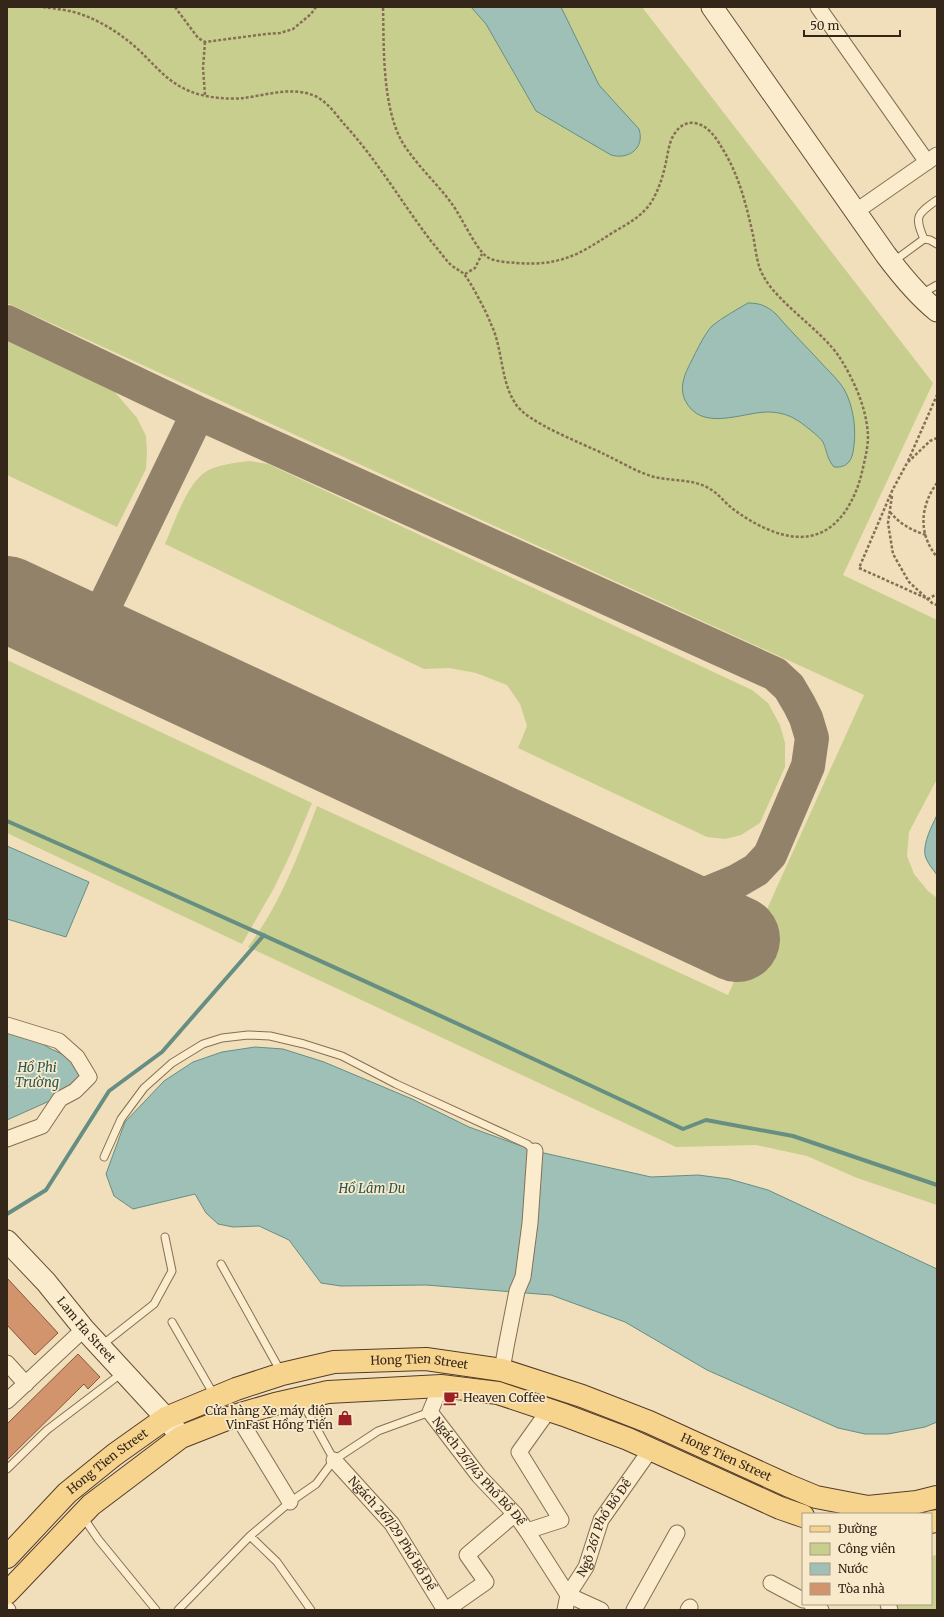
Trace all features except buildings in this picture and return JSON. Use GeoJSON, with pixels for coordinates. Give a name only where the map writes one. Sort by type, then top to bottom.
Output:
{"type":"FeatureCollection","features":[{"type":"Feature","properties":{"kind":"main road","name":"Hong Tien Street"},"geometry":{"type":"LineString","coordinates":[[7,1557],[67,1493],[114,1455],[166,1418],[216,1396],[282,1374],[334,1362],[426,1359],[502,1370],[582,1396],[649,1422],[787,1486],[816,1497],[868,1507],[917,1502],[937,1497]]}},
{"type":"Feature","properties":{"kind":"main road","name":"Hong Tien Street"},"geometry":{"type":"LineString","coordinates":[[7,1593],[91,1505],[180,1437],[237,1415],[328,1392],[441,1386],[498,1393],[628,1439],[780,1508],[802,1516]]}},
{"type":"Feature","properties":{"kind":"street"},"geometry":{"type":"LineString","coordinates":[[712,7],[892,263],[928,290],[937,311]]}},
{"type":"Feature","properties":{"kind":"street"},"geometry":{"type":"LineString","coordinates":[[818,7],[932,158],[855,212]]}},
{"type":"Feature","properties":{"kind":"street"},"geometry":{"type":"LineString","coordinates":[[7,1025],[59,1041],[77,1057],[89,1077],[75,1092],[60,1099],[42,1126],[7,1139]]}},
{"type":"Feature","properties":{"kind":"street"},"geometry":{"type":"LineString","coordinates":[[502,1370],[517,1292],[523,1277],[530,1223],[535,1151]]}},
{"type":"Feature","properties":{"kind":"street","name":"Lam Ha Street"},"geometry":{"type":"LineString","coordinates":[[7,1241],[46,1282],[84,1329],[166,1418],[180,1437]]}},
{"type":"Feature","properties":{"kind":"street"},"geometry":{"type":"LineString","coordinates":[[7,1401],[84,1329]]}},
{"type":"Feature","properties":{"kind":"street"},"geometry":{"type":"LineString","coordinates":[[7,1364],[26,1384]]}},
{"type":"Feature","properties":{"kind":"street"},"geometry":{"type":"LineString","coordinates":[[430,1412],[441,1386]]}},
{"type":"Feature","properties":{"kind":"street","name":"Ngách 267/43 Phố Bồ Đề"},"geometry":{"type":"LineString","coordinates":[[527,1531],[561,1520],[519,1452],[549,1410]]}},
{"type":"Feature","properties":{"kind":"street","name":"Ngách 267/43 Phố Bồ Đề"},"geometry":{"type":"LineString","coordinates":[[430,1412],[479,1476],[515,1514],[568,1595]]}},
{"type":"Feature","properties":{"kind":"street"},"geometry":{"type":"LineString","coordinates":[[237,1415],[290,1502]]}},
{"type":"Feature","properties":{"kind":"street","name":"Ngõ 267 Phố Bồ Đề"},"geometry":{"type":"LineString","coordinates":[[565,1610],[568,1595],[586,1567],[601,1520],[651,1449]]}},
{"type":"Feature","properties":{"kind":"street","name":"Ngách 267/29 Phố Bồ Đề"},"geometry":{"type":"LineString","coordinates":[[334,1460],[392,1524],[446,1610]]}},
{"type":"Feature","properties":{"kind":"street"},"geometry":{"type":"LineString","coordinates":[[446,1610],[486,1582],[468,1555],[515,1514]]}},
{"type":"Feature","properties":{"kind":"street"},"geometry":{"type":"LineString","coordinates":[[634,1610],[677,1533]]}},
{"type":"Feature","properties":{"kind":"street"},"geometry":{"type":"LineString","coordinates":[[771,1582],[802,1599]]}},
{"type":"Feature","properties":{"kind":"street"},"geometry":{"type":"LineString","coordinates":[[568,1595],[601,1610]]}},
{"type":"Feature","properties":{"kind":"lane"},"geometry":{"type":"LineString","coordinates":[[924,240],[918,226],[918,220],[921,212],[937,200]]}},
{"type":"Feature","properties":{"kind":"lane"},"geometry":{"type":"LineString","coordinates":[[892,263],[924,240],[935,242],[937,244]]}},
{"type":"Feature","properties":{"kind":"lane"},"geometry":{"type":"LineString","coordinates":[[104,1156],[121,1119],[144,1088],[172,1063],[203,1044],[222,1038],[248,1035],[270,1036],[304,1044],[342,1056],[396,1084],[516,1138],[527,1144],[535,1151]]}},
{"type":"Feature","properties":{"kind":"lane"},"geometry":{"type":"LineString","coordinates":[[100,1346],[154,1304],[172,1271],[164,1237]]}},
{"type":"Feature","properties":{"kind":"lane"},"geometry":{"type":"LineString","coordinates":[[221,1264],[282,1374]]}},
{"type":"Feature","properties":{"kind":"lane"},"geometry":{"type":"LineString","coordinates":[[172,1322],[216,1396]]}},
{"type":"Feature","properties":{"kind":"lane"},"geometry":{"type":"LineString","coordinates":[[7,1469],[46,1430],[123,1371]]}},
{"type":"Feature","properties":{"kind":"lane"},"geometry":{"type":"LineString","coordinates":[[300,1398],[334,1460]]}},
{"type":"Feature","properties":{"kind":"lane"},"geometry":{"type":"LineString","coordinates":[[178,1610],[250,1536],[290,1502],[316,1484],[334,1460],[378,1431],[430,1412]]}},
{"type":"Feature","properties":{"kind":"lane"},"geometry":{"type":"LineString","coordinates":[[82,1515],[98,1539],[156,1610]]}},
{"type":"Feature","properties":{"kind":"lane"},"geometry":{"type":"LineString","coordinates":[[250,1536],[277,1562],[311,1610]]}},
{"type":"Feature","properties":{"kind":"path"},"geometry":{"type":"LineString","coordinates":[[42,7],[80,14],[99,22],[121,36],[144,55],[155,68],[168,79],[194,93],[218,97],[245,98],[265,93],[299,92],[313,95],[326,103],[359,140],[392,189],[449,263],[465,274],[493,328],[503,371],[514,402],[521,411],[532,418],[650,476],[688,480],[694,485],[706,485],[735,511],[747,519],[786,536],[810,536],[820,533],[833,526],[842,515],[858,484],[867,449],[868,432],[864,411],[858,392],[838,355],[827,341],[778,294],[760,272],[747,208],[736,173],[717,140],[699,123],[691,122],[679,128],[673,135],[658,189],[648,207],[630,223],[591,247],[565,260],[535,264],[493,260],[482,254],[450,201],[404,147],[398,135],[391,115],[388,98],[382,7]]}},
{"type":"Feature","properties":{"kind":"path"},"geometry":{"type":"LineString","coordinates":[[175,7],[198,38],[205,42],[280,33],[293,29],[311,14],[316,7]]}},
{"type":"Feature","properties":{"kind":"path"},"geometry":{"type":"LineString","coordinates":[[205,42],[203,68],[205,95]]}},
{"type":"Feature","properties":{"kind":"path"},"geometry":{"type":"LineString","coordinates":[[465,274],[475,268],[482,254]]}},
{"type":"Feature","properties":{"kind":"path"},"geometry":{"type":"LineString","coordinates":[[928,599],[858,568],[937,395]]}},
{"type":"Feature","properties":{"kind":"path"},"geometry":{"type":"LineString","coordinates":[[907,463],[930,441],[937,438]]}},
{"type":"Feature","properties":{"kind":"path"},"geometry":{"type":"LineString","coordinates":[[937,483],[929,493],[924,512],[924,531],[931,549],[937,556]]}},
{"type":"Feature","properties":{"kind":"path"},"geometry":{"type":"LineString","coordinates":[[892,491],[888,523],[893,554],[909,582],[937,605]]}},
{"type":"Feature","properties":{"kind":"path"},"geometry":{"type":"LineString","coordinates":[[889,512],[898,521],[911,530],[926,536]]}},
{"type":"Feature","properties":{"kind":"path"},"geometry":{"type":"LineString","coordinates":[[928,599],[937,594]]}},
{"type":"Feature","properties":{"kind":"green space"},"geometry":{"type":"Polygon","coordinates":[[[7,7],[642,7],[933,383],[843,575],[937,620],[937,779],[909,832],[907,856],[914,874],[928,891],[937,898],[937,1205],[857,1178],[807,1156],[756,1145],[676,1147],[248,947],[270,914],[288,879],[317,806],[728,995],[864,695],[7,303],[7,7]]]}},
{"type":"Feature","properties":{"kind":"green space"},"geometry":{"type":"Polygon","coordinates":[[[7,339],[92,377],[114,391],[137,418],[146,436],[146,469],[117,527],[7,475],[7,339]]]}},
{"type":"Feature","properties":{"kind":"green space"},"geometry":{"type":"Polygon","coordinates":[[[249,461],[268,464],[752,690],[768,703],[780,725],[785,743],[785,767],[760,823],[741,835],[725,839],[707,837],[518,748],[527,726],[520,704],[507,685],[476,673],[449,668],[424,669],[165,544],[186,496],[204,473],[213,468],[249,461]]]}},
{"type":"Feature","properties":{"kind":"green space"},"geometry":{"type":"Polygon","coordinates":[[[7,660],[312,803],[274,888],[242,944],[7,833],[7,660]]]}},
{"type":"Feature","properties":{"kind":"green space"},"geometry":{"type":"Polygon","coordinates":[[[937,1555],[937,1610],[898,1610],[896,1605],[932,1605],[932,1556],[937,1555]]]}},
{"type":"Feature","properties":{"kind":"water"},"geometry":{"type":"Polygon","coordinates":[[[471,7],[561,7],[599,85],[639,129],[640,142],[638,147],[634,151],[624,156],[611,155],[536,111],[486,24],[471,7]]]}},
{"type":"Feature","properties":{"kind":"water"},"geometry":{"type":"Polygon","coordinates":[[[748,303],[763,306],[776,314],[835,377],[844,389],[854,420],[855,436],[851,459],[844,466],[834,467],[830,461],[823,442],[801,423],[789,416],[768,412],[735,417],[711,418],[701,416],[692,410],[685,400],[682,388],[685,376],[706,335],[712,326],[748,303]]]}},
{"type":"Feature","properties":{"kind":"water"},"geometry":{"type":"Polygon","coordinates":[[[937,815],[937,875],[927,861],[925,855],[925,845],[928,834],[937,815]]]}},
{"type":"Feature","properties":{"kind":"water"},"geometry":{"type":"Polygon","coordinates":[[[7,846],[89,882],[66,937],[7,919],[7,846]]]}},
{"type":"Feature","properties":{"kind":"water","name":"Hồ Phi Trường"},"geometry":{"type":"Polygon","coordinates":[[[7,1026],[37,1039],[49,1048],[73,1059],[85,1075],[74,1090],[7,1120],[7,1026]]]}},
{"type":"Feature","properties":{"kind":"water","name":"Hồ Lâm Du"},"geometry":{"type":"Polygon","coordinates":[[[255,1047],[283,1049],[324,1062],[412,1099],[469,1127],[535,1151],[651,1177],[698,1175],[729,1179],[768,1190],[937,1269],[937,1422],[925,1427],[888,1434],[865,1434],[838,1428],[707,1370],[625,1322],[551,1295],[426,1285],[341,1286],[321,1283],[289,1240],[259,1226],[233,1227],[218,1224],[206,1213],[195,1194],[133,1209],[114,1196],[106,1174],[125,1122],[164,1081],[193,1062],[222,1052],[255,1047]]]}},
{"type":"Feature","properties":{"kind":"waterway"},"geometry":{"type":"LineString","coordinates":[[7,821],[177,896],[515,1050],[683,1129],[706,1120],[793,1136],[937,1185]]}},
{"type":"Feature","properties":{"kind":"waterway"},"geometry":{"type":"LineString","coordinates":[[7,1214],[46,1190],[109,1091],[162,1052],[264,935]]}},
{"type":"Feature","properties":{"kind":"taxiway"},"geometry":{"type":"LineString","coordinates":[[7,322],[198,413],[775,674],[789,687],[799,704],[806,718],[812,738],[808,766],[770,855],[756,870],[737,881],[708,893],[686,897],[640,894]]}},
{"type":"Feature","properties":{"kind":"taxiway"},"geometry":{"type":"LineString","coordinates":[[89,638],[198,413]]}},
{"type":"Feature","properties":{"kind":"runway"},"geometry":{"type":"LineString","coordinates":[[7,599],[737,939]]}},
{"type":"Feature","properties":{"kind":"place","name":"Heaven Coffee"},"geometry":{"type":"Point","coordinates":[451,1398]}},
{"type":"Feature","properties":{"kind":"place","name":"Cửa hàng Xe máy điện VinFast Hồng Tiến"},"geometry":{"type":"Point","coordinates":[345,1418]}}]}
